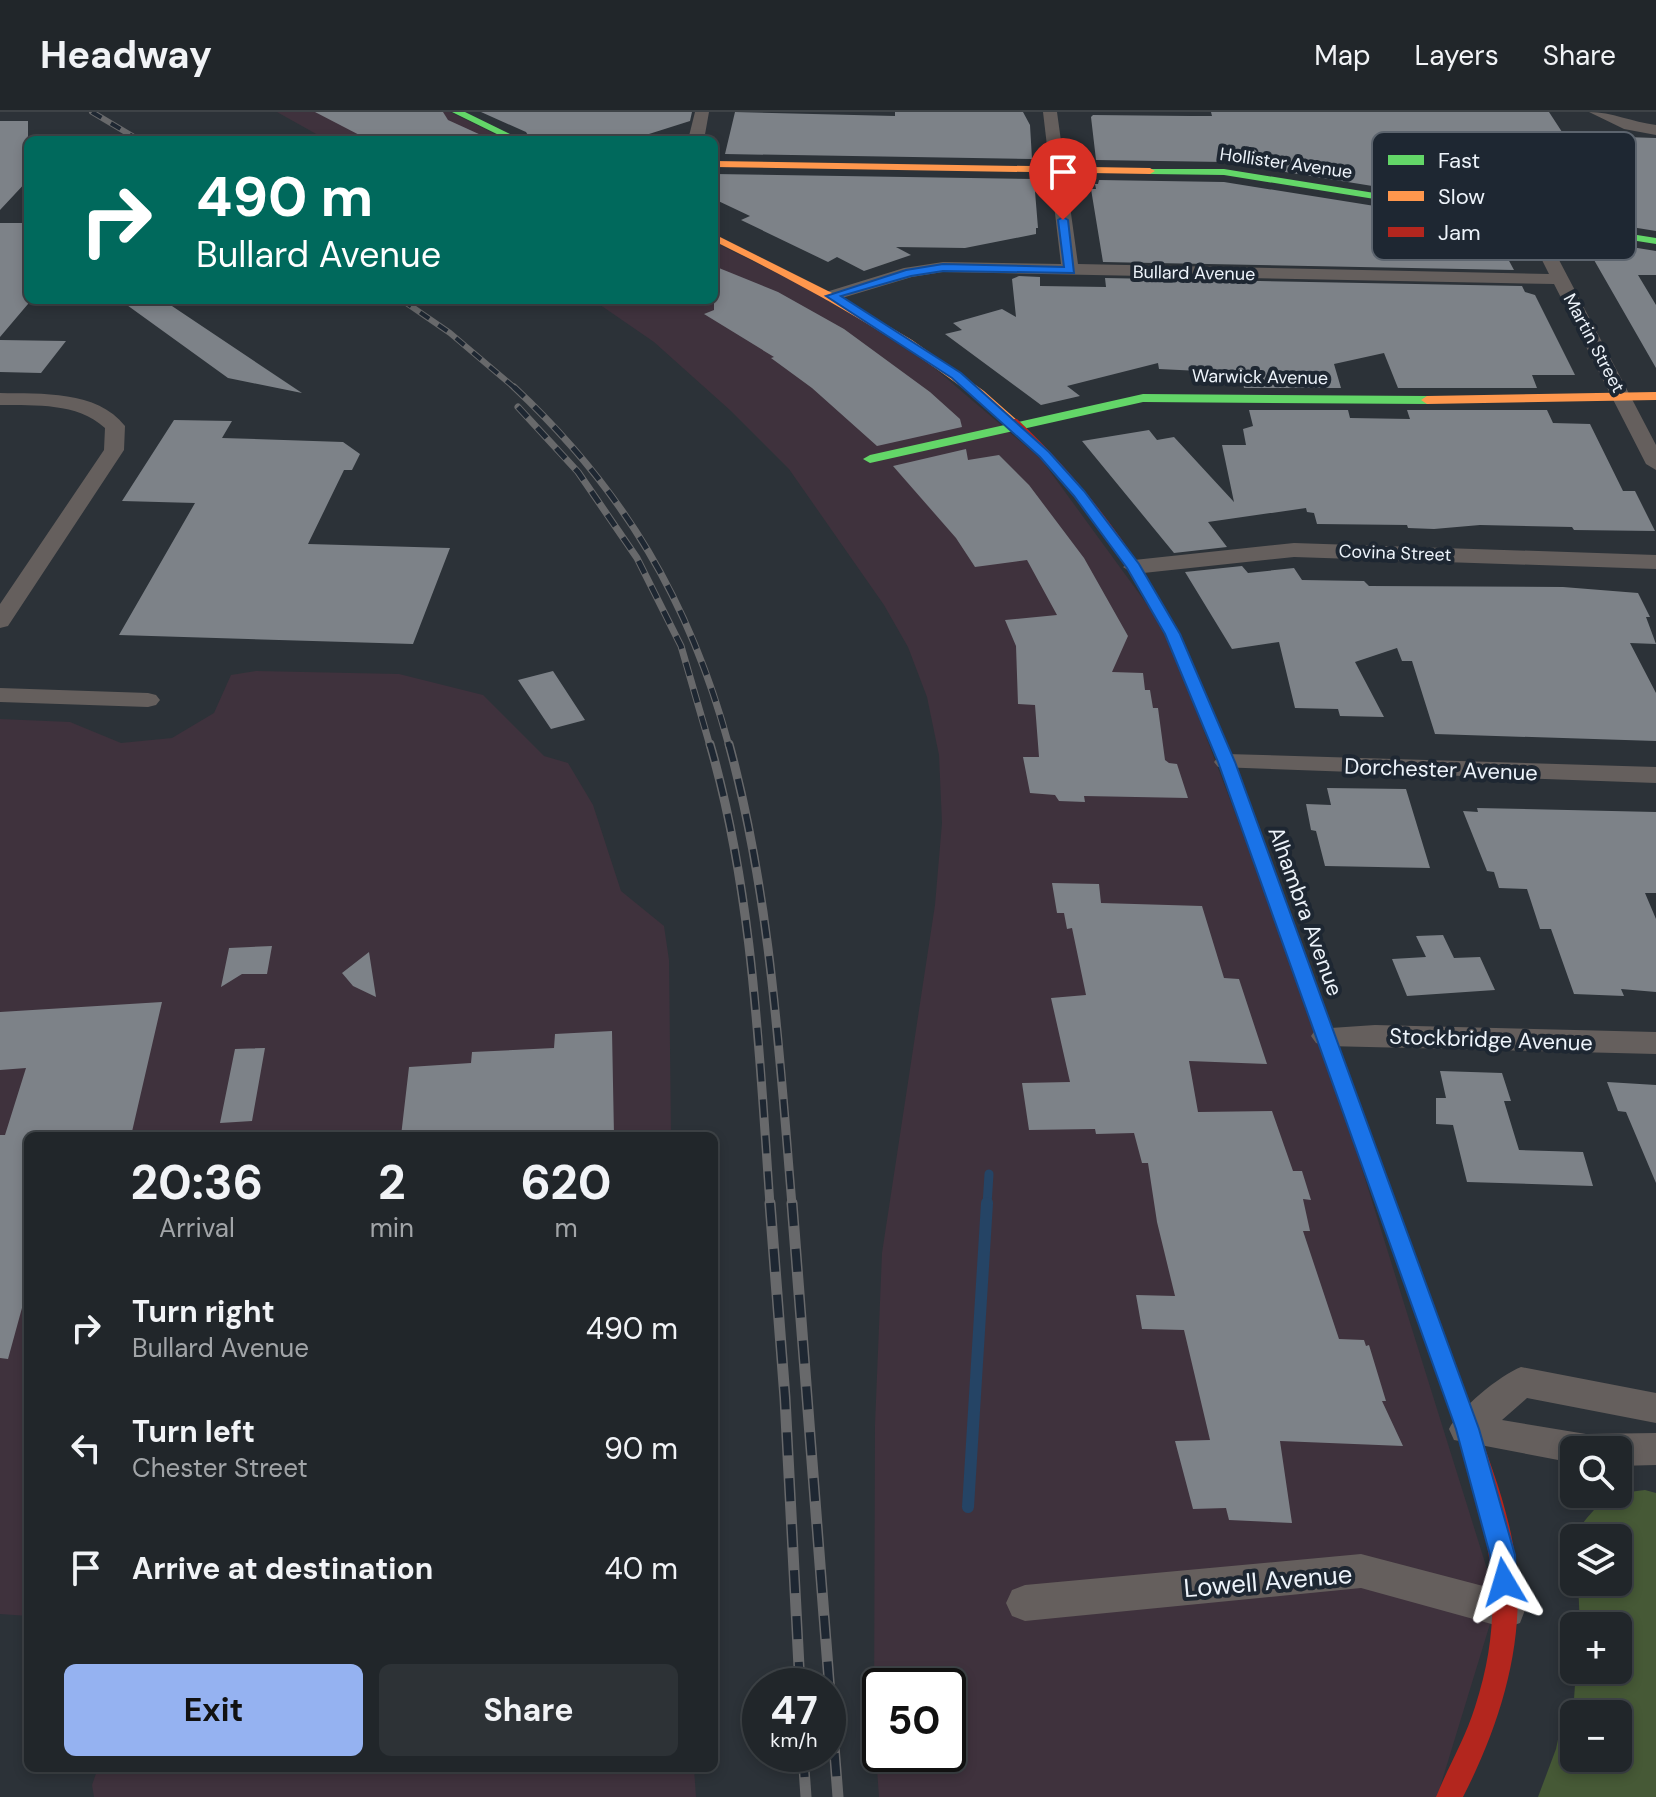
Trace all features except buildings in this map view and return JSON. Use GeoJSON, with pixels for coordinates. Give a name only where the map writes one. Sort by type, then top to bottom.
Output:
{"type":"FeatureCollection","features":[{"type":"Feature","properties":{"kind":"main road"},"geometry":{"type":"LineString","coordinates":[[457,112],[508,136]]}},
{"type":"Feature","properties":{"kind":"main road","name":"Hollister Avenue"},"geometry":{"type":"LineString","coordinates":[[718,164],[1224,172],[1372,196]]}},
{"type":"Feature","properties":{"kind":"main road","name":"Hollister Avenue"},"geometry":{"type":"LineString","coordinates":[[1636,238],[1656,241]]}},
{"type":"Feature","properties":{"kind":"main road","name":"Alhambra Avenue"},"geometry":{"type":"LineString","coordinates":[[718,239],[832,296],[957,375],[1015,425],[1061,471],[1134,567],[1173,634],[1227,762],[1467,1429],[1503,1555],[1506,1610],[1491,1705],[1466,1770],[1449,1797]]}},
{"type":"Feature","properties":{"kind":"main road","name":"Warwick Avenue"},"geometry":{"type":"LineString","coordinates":[[870,459],[1143,398],[1507,400],[1656,396]]}},
{"type":"Feature","properties":{"kind":"street"},"geometry":{"type":"LineString","coordinates":[[697,136],[702,112]]}},
{"type":"Feature","properties":{"kind":"street"},"geometry":{"type":"LineString","coordinates":[[1050,112],[1070,270]]}},
{"type":"Feature","properties":{"kind":"street"},"geometry":{"type":"LineString","coordinates":[[1596,112],[1629,126],[1656,130]]}},
{"type":"Feature","properties":{"kind":"street","name":"Martin Street"},"geometry":{"type":"LineString","coordinates":[[1550,260],[1656,464]]}},
{"type":"Feature","properties":{"kind":"street","name":"Bullard Avenue"},"geometry":{"type":"LineString","coordinates":[[832,296],[910,272],[943,267],[1560,279]]}},
{"type":"Feature","properties":{"kind":"street"},"geometry":{"type":"LineString","coordinates":[[0,399],[50,400],[95,409],[115,426],[114,450],[0,621]]}},
{"type":"Feature","properties":{"kind":"street","name":"Covina Street"},"geometry":{"type":"LineString","coordinates":[[1134,567],[1294,550],[1656,562]]}},
{"type":"Feature","properties":{"kind":"street"},"geometry":{"type":"LineString","coordinates":[[0,695],[148,700]]}},
{"type":"Feature","properties":{"kind":"street","name":"Dorchester Avenue"},"geometry":{"type":"LineString","coordinates":[[1227,762],[1656,775]]}},
{"type":"Feature","properties":{"kind":"street","name":"Stockbridge Avenue"},"geometry":{"type":"LineString","coordinates":[[1326,1036],[1656,1043]]}},
{"type":"Feature","properties":{"kind":"street"},"geometry":{"type":"LineString","coordinates":[[1467,1429],[1521,1382],[1656,1408]]}},
{"type":"Feature","properties":{"kind":"street"},"geometry":{"type":"LineString","coordinates":[[1467,1429],[1543,1443],[1650,1452]]}},
{"type":"Feature","properties":{"kind":"street","name":"Lowell Avenue"},"geometry":{"type":"LineString","coordinates":[[1025,1603],[1361,1571],[1506,1610]]}},
{"type":"Feature","properties":{"kind":"shaded area"},"geometry":{"type":"Polygon","coordinates":[[[277,112],[450,112],[499,136],[320,136],[277,112]]]}},
{"type":"Feature","properties":{"kind":"shaded area"},"geometry":{"type":"Polygon","coordinates":[[[718,244],[829,299],[932,366],[1041,459],[1165,629],[1322,1041],[1497,1601],[1437,1797],[879,1797],[877,1772],[966,1772],[966,1668],[874,1668],[875,1425],[882,1253],[935,905],[942,823],[939,755],[927,697],[908,647],[884,605],[789,469],[731,411],[654,342],[599,304],[718,304],[718,244]]]}},
{"type":"Feature","properties":{"kind":"shaded area"},"geometry":{"type":"Polygon","coordinates":[[[256,671],[399,674],[483,695],[544,756],[568,763],[593,805],[621,891],[664,926],[669,960],[671,1132],[24,1132],[24,1616],[0,1614],[0,719],[70,722],[121,743],[172,738],[214,713],[231,675],[256,671]]]}},
{"type":"Feature","properties":{"kind":"shaded area"},"geometry":{"type":"Polygon","coordinates":[[[97,1772],[694,1772],[696,1797],[94,1797],[92,1785],[97,1772]]]}},
{"type":"Feature","properties":{"kind":"green space"},"geometry":{"type":"Polygon","coordinates":[[[1645,1490],[1656,1493],[1656,1797],[1538,1797],[1560,1730],[1560,1772],[1632,1772],[1632,1700],[1574,1700],[1575,1684],[1632,1684],[1632,1612],[1579,1612],[1579,1596],[1632,1596],[1632,1524],[1583,1524],[1596,1508],[1632,1508],[1632,1492],[1645,1490]]]}},
{"type":"Feature","properties":{"kind":"waterway"},"geometry":{"type":"LineString","coordinates":[[987,1205],[989,1174]]}},
{"type":"Feature","properties":{"kind":"waterway"},"geometry":{"type":"LineString","coordinates":[[968,1507],[987,1203]]}},
{"type":"Feature","properties":{"kind":"railway"},"geometry":{"type":"LineString","coordinates":[[92,112],[132,136]]}},
{"type":"Feature","properties":{"kind":"railway"},"geometry":{"type":"LineString","coordinates":[[408,304],[450,333],[516,389]]}},
{"type":"Feature","properties":{"kind":"railway"},"geometry":{"type":"LineString","coordinates":[[516,389],[589,466],[648,551],[673,596],[694,644],[729,746]]}},
{"type":"Feature","properties":{"kind":"railway"},"geometry":{"type":"LineString","coordinates":[[518,407],[578,472],[637,558],[681,646],[710,746]]}},
{"type":"Feature","properties":{"kind":"railway"},"geometry":{"type":"LineString","coordinates":[[710,744],[736,857],[745,915],[758,1031],[770,1205]]}},
{"type":"Feature","properties":{"kind":"railway"},"geometry":{"type":"LineString","coordinates":[[729,744],[764,915],[792,1205]]}},
{"type":"Feature","properties":{"kind":"railway"},"geometry":{"type":"LineString","coordinates":[[770,1203],[785,1398],[799,1668]]}},
{"type":"Feature","properties":{"kind":"railway"},"geometry":{"type":"LineString","coordinates":[[792,1203],[838,1797]]}},
{"type":"Feature","properties":{"kind":"railway"},"geometry":{"type":"LineString","coordinates":[[804,1772],[806,1797]]}},
{"type":"Feature","properties":{"kind":"traffic: fast"},"geometry":{"type":"LineString","coordinates":[[457,112],[508,136]]}},
{"type":"Feature","properties":{"kind":"traffic: fast"},"geometry":{"type":"LineString","coordinates":[[1150,171],[1224,172],[1372,196]]}},
{"type":"Feature","properties":{"kind":"traffic: fast"},"geometry":{"type":"LineString","coordinates":[[1636,238],[1656,241]]}},
{"type":"Feature","properties":{"kind":"traffic: fast"},"geometry":{"type":"LineString","coordinates":[[870,459],[1143,398],[1427,400]]}},
{"type":"Feature","properties":{"kind":"traffic: fast"},"geometry":{"type":"LineString","coordinates":[[1174,637],[1238,793],[1462,1415]]}},
{"type":"Feature","properties":{"kind":"traffic: slow"},"geometry":{"type":"LineString","coordinates":[[718,164],[1150,171]]}},
{"type":"Feature","properties":{"kind":"traffic: slow"},"geometry":{"type":"LineString","coordinates":[[718,239],[832,297],[908,342],[979,393],[1013,422]]}},
{"type":"Feature","properties":{"kind":"traffic: slow"},"geometry":{"type":"LineString","coordinates":[[1427,400],[1656,396]]}},
{"type":"Feature","properties":{"kind":"traffic: jam"},"geometry":{"type":"LineString","coordinates":[[1013,422],[1060,470],[1103,522],[1174,637]]}},
{"type":"Feature","properties":{"kind":"traffic: jam"},"geometry":{"type":"LineString","coordinates":[[1449,1797],[1488,1707],[1503,1643],[1506,1610],[1501,1544],[1462,1415]]}},
{"type":"Feature","properties":{"kind":"route"},"geometry":{"type":"LineString","coordinates":[[1063,220],[1070,270],[943,267],[910,272],[832,296],[957,375],[1015,425],[1061,471],[1079,494],[1134,567],[1173,634],[1227,762],[1467,1429],[1503,1555],[1504,1582]]}}]}
